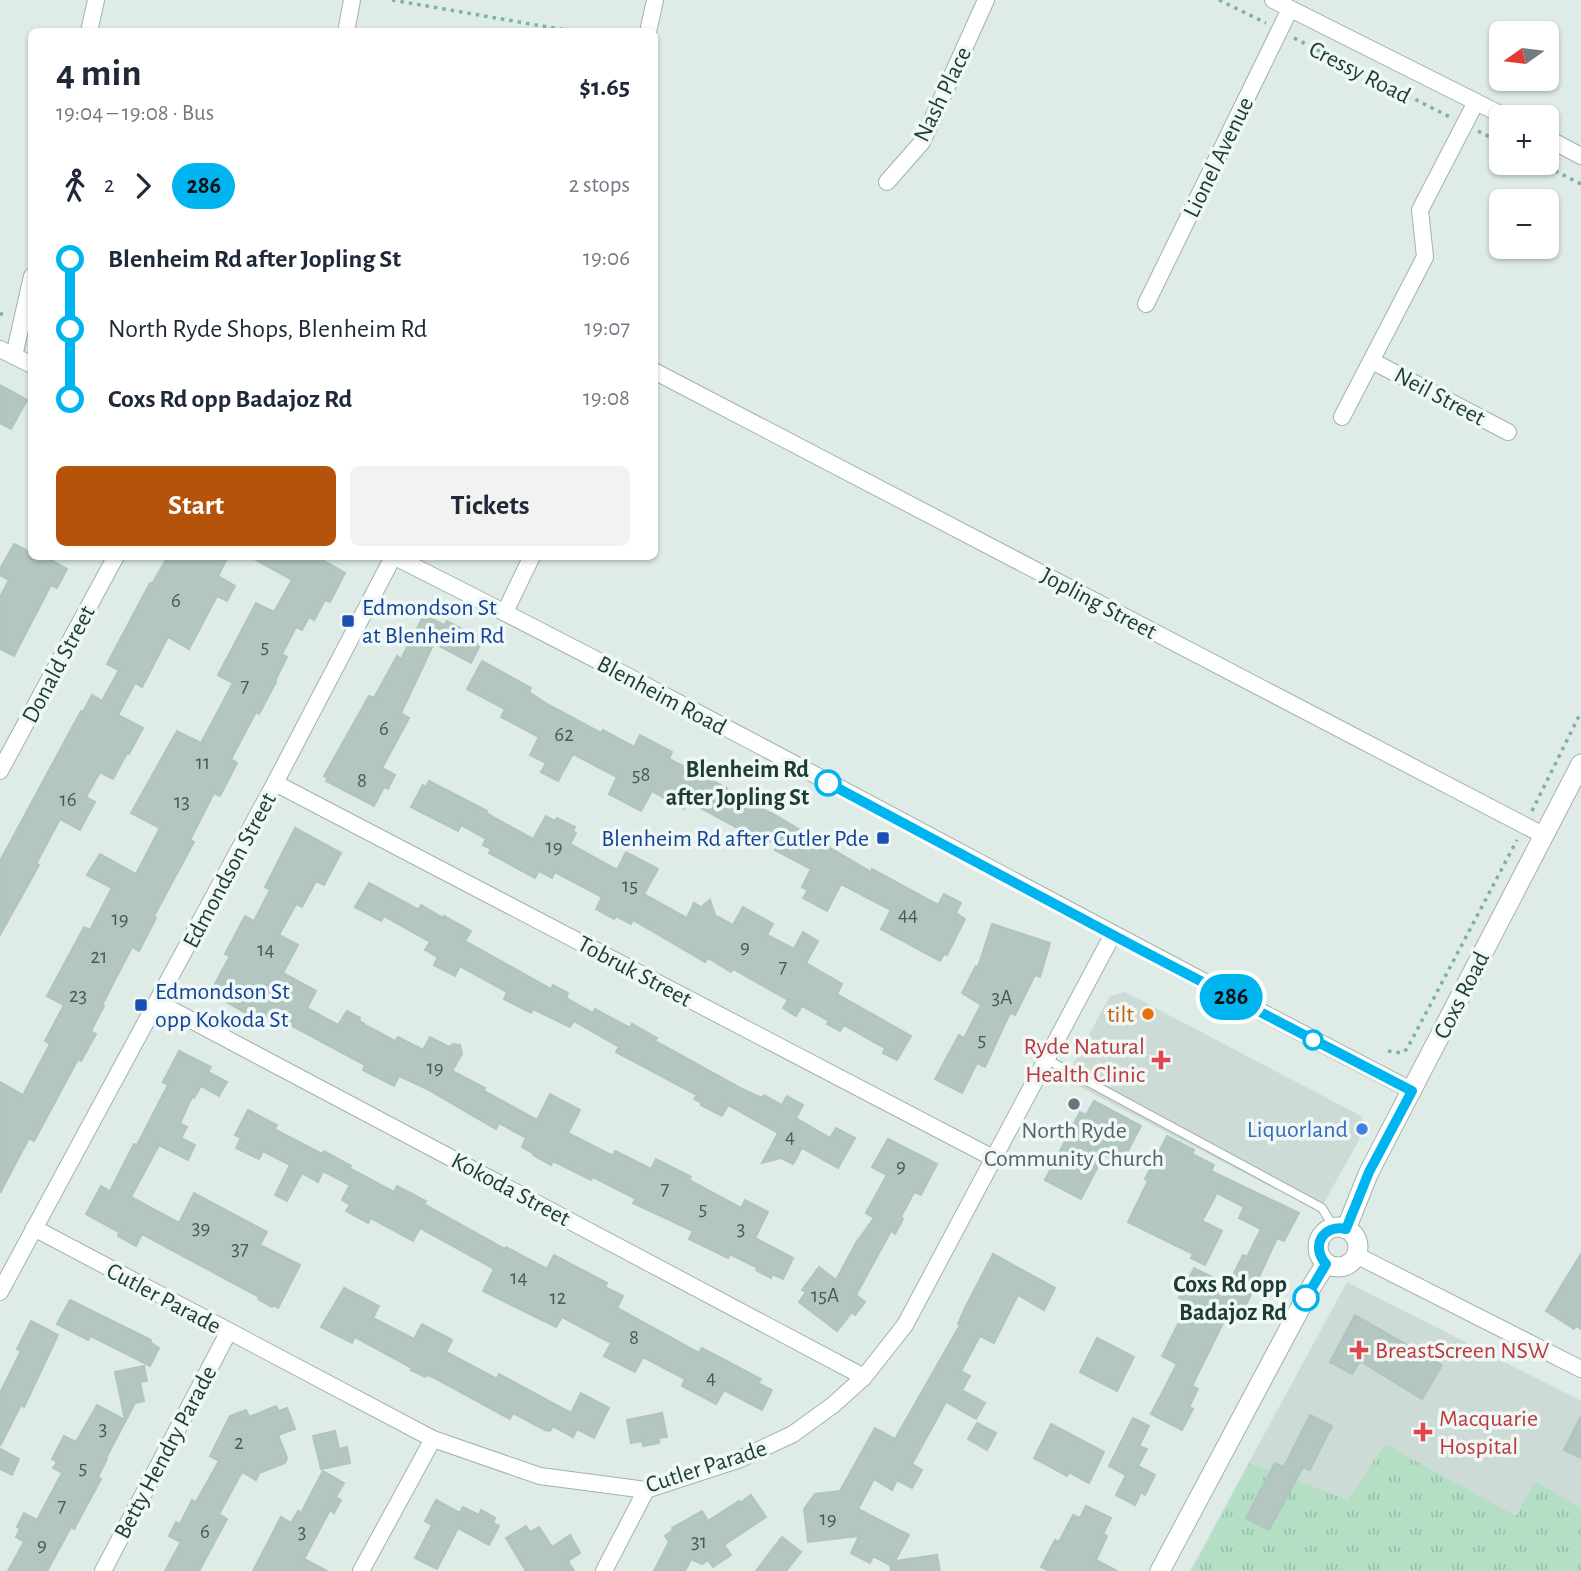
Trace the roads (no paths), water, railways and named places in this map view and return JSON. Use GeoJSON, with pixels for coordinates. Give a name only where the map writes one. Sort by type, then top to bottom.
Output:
{"type":"FeatureCollection","features":[{"type":"Feature","properties":{"kind":"street"},"geometry":{"type":"LineString","coordinates":[[90,28],[96,0]]}},
{"type":"Feature","properties":{"kind":"street"},"geometry":{"type":"LineString","coordinates":[[347,28],[352,0]]}},
{"type":"Feature","properties":{"kind":"street"},"geometry":{"type":"LineString","coordinates":[[649,28],[655,0]]}},
{"type":"Feature","properties":{"kind":"street","name":"Nash Place"},"geometry":{"type":"LineString","coordinates":[[887,182],[922,142],[986,0]]}},
{"type":"Feature","properties":{"kind":"street","name":"Cressy Road"},"geometry":{"type":"LineString","coordinates":[[1273,0],[1489,108]]}},
{"type":"Feature","properties":{"kind":"street","name":"Lionel Avenue"},"geometry":{"type":"LineString","coordinates":[[1146,304],[1290,9]]}},
{"type":"Feature","properties":{"kind":"street","name":"Neil Street"},"geometry":{"type":"LineString","coordinates":[[1342,417],[1425,257],[1420,210],[1476,102]]}},
{"type":"Feature","properties":{"kind":"street"},"geometry":{"type":"LineString","coordinates":[[1559,144],[1581,156]]}},
{"type":"Feature","properties":{"kind":"street"},"geometry":{"type":"LineString","coordinates":[[28,288],[7,352],[28,363]]}},
{"type":"Feature","properties":{"kind":"street","name":"Neil Street"},"geometry":{"type":"LineString","coordinates":[[1372,361],[1508,432]]}},
{"type":"Feature","properties":{"kind":"street","name":"Jopling Street"},"geometry":{"type":"LineString","coordinates":[[658,373],[1543,835]]}},
{"type":"Feature","properties":{"kind":"street","name":"Donald Street"},"geometry":{"type":"LineString","coordinates":[[0,771],[114,560]]}},
{"type":"Feature","properties":{"kind":"street","name":"Edmondson Street"},"geometry":{"type":"LineString","coordinates":[[0,1292],[5,1270],[34,1228],[275,783],[391,560]]}},
{"type":"Feature","properties":{"kind":"street","name":"Blenheim Road"},"geometry":{"type":"LineString","coordinates":[[399,560],[505,612],[1412,1091]]}},
{"type":"Feature","properties":{"kind":"street"},"geometry":{"type":"LineString","coordinates":[[505,612],[530,560]]}},
{"type":"Feature","properties":{"kind":"street","name":"Coxs Road"},"geometry":{"type":"LineString","coordinates":[[1340,1228],[1581,764]]}},
{"type":"Feature","properties":{"kind":"street","name":"Tobruk Street"},"geometry":{"type":"LineString","coordinates":[[275,783],[995,1159]]}},
{"type":"Feature","properties":{"kind":"street","name":"Cutler Parade"},"geometry":{"type":"LineString","coordinates":[[34,1228],[433,1440],[540,1476],[646,1490],[738,1460],[793,1434],[833,1405],[864,1377],[905,1325],[1113,934]]}},
{"type":"Feature","properties":{"kind":"street","name":"Kokoda Street"},"geometry":{"type":"LineString","coordinates":[[157,1002],[864,1377]]}},
{"type":"Feature","properties":{"kind":"street"},"geometry":{"type":"LineString","coordinates":[[1340,1228],[1356,1240],[1358,1246],[1356,1255],[1345,1266],[1338,1267],[1326,1264],[1318,1246],[1323,1234],[1340,1228]]}},
{"type":"Feature","properties":{"kind":"street"},"geometry":{"type":"LineString","coordinates":[[1356,1255],[1581,1369]]}},
{"type":"Feature","properties":{"kind":"street"},"geometry":{"type":"LineString","coordinates":[[1160,1571],[1312,1284],[1326,1264]]}},
{"type":"Feature","properties":{"kind":"street","name":"Betty Hendry Parade"},"geometry":{"type":"LineString","coordinates":[[103,1571],[228,1333]]}},
{"type":"Feature","properties":{"kind":"street"},"geometry":{"type":"LineString","coordinates":[[361,1571],[433,1440]]}},
{"type":"Feature","properties":{"kind":"street"},"geometry":{"type":"LineString","coordinates":[[604,1571],[646,1490]]}},
{"type":"Feature","properties":{"kind":"lane"},"geometry":{"type":"LineString","coordinates":[[1046,1059],[1322,1208],[1340,1228]]}},
{"type":"Feature","properties":{"kind":"place","name":"Edmondson St at Blenheim Rd"},"geometry":{"type":"Point","coordinates":[348,621]}},
{"type":"Feature","properties":{"kind":"place","name":"Blenheim Rd after Jopling St"},"geometry":{"type":"Point","coordinates":[828,783]}},
{"type":"Feature","properties":{"kind":"place","name":"Blenheim Rd after Cutler Pde"},"geometry":{"type":"Point","coordinates":[883,838]}},
{"type":"Feature","properties":{"kind":"place","name":"Edmondson St opp Kokoda St"},"geometry":{"type":"Point","coordinates":[141,1005]}},
{"type":"Feature","properties":{"kind":"place","name":"tilt"},"geometry":{"type":"Point","coordinates":[1148,1014]}},
{"type":"Feature","properties":{"kind":"place","name":"Ryde Natural Health Clinic"},"geometry":{"type":"Point","coordinates":[1161,1060]}},
{"type":"Feature","properties":{"kind":"place","name":"North Ryde Community Church"},"geometry":{"type":"Point","coordinates":[1074,1104]}},
{"type":"Feature","properties":{"kind":"place","name":"Liquorland"},"geometry":{"type":"Point","coordinates":[1362,1129]}},
{"type":"Feature","properties":{"kind":"place","name":"Coxs Rd opp Badajoz Rd"},"geometry":{"type":"Point","coordinates":[1306,1298]}},
{"type":"Feature","properties":{"kind":"place","name":"BreastScreen NSW"},"geometry":{"type":"Point","coordinates":[1359,1350]}},
{"type":"Feature","properties":{"kind":"place","name":"Macquarie Hospital"},"geometry":{"type":"Point","coordinates":[1423,1432]}}]}
